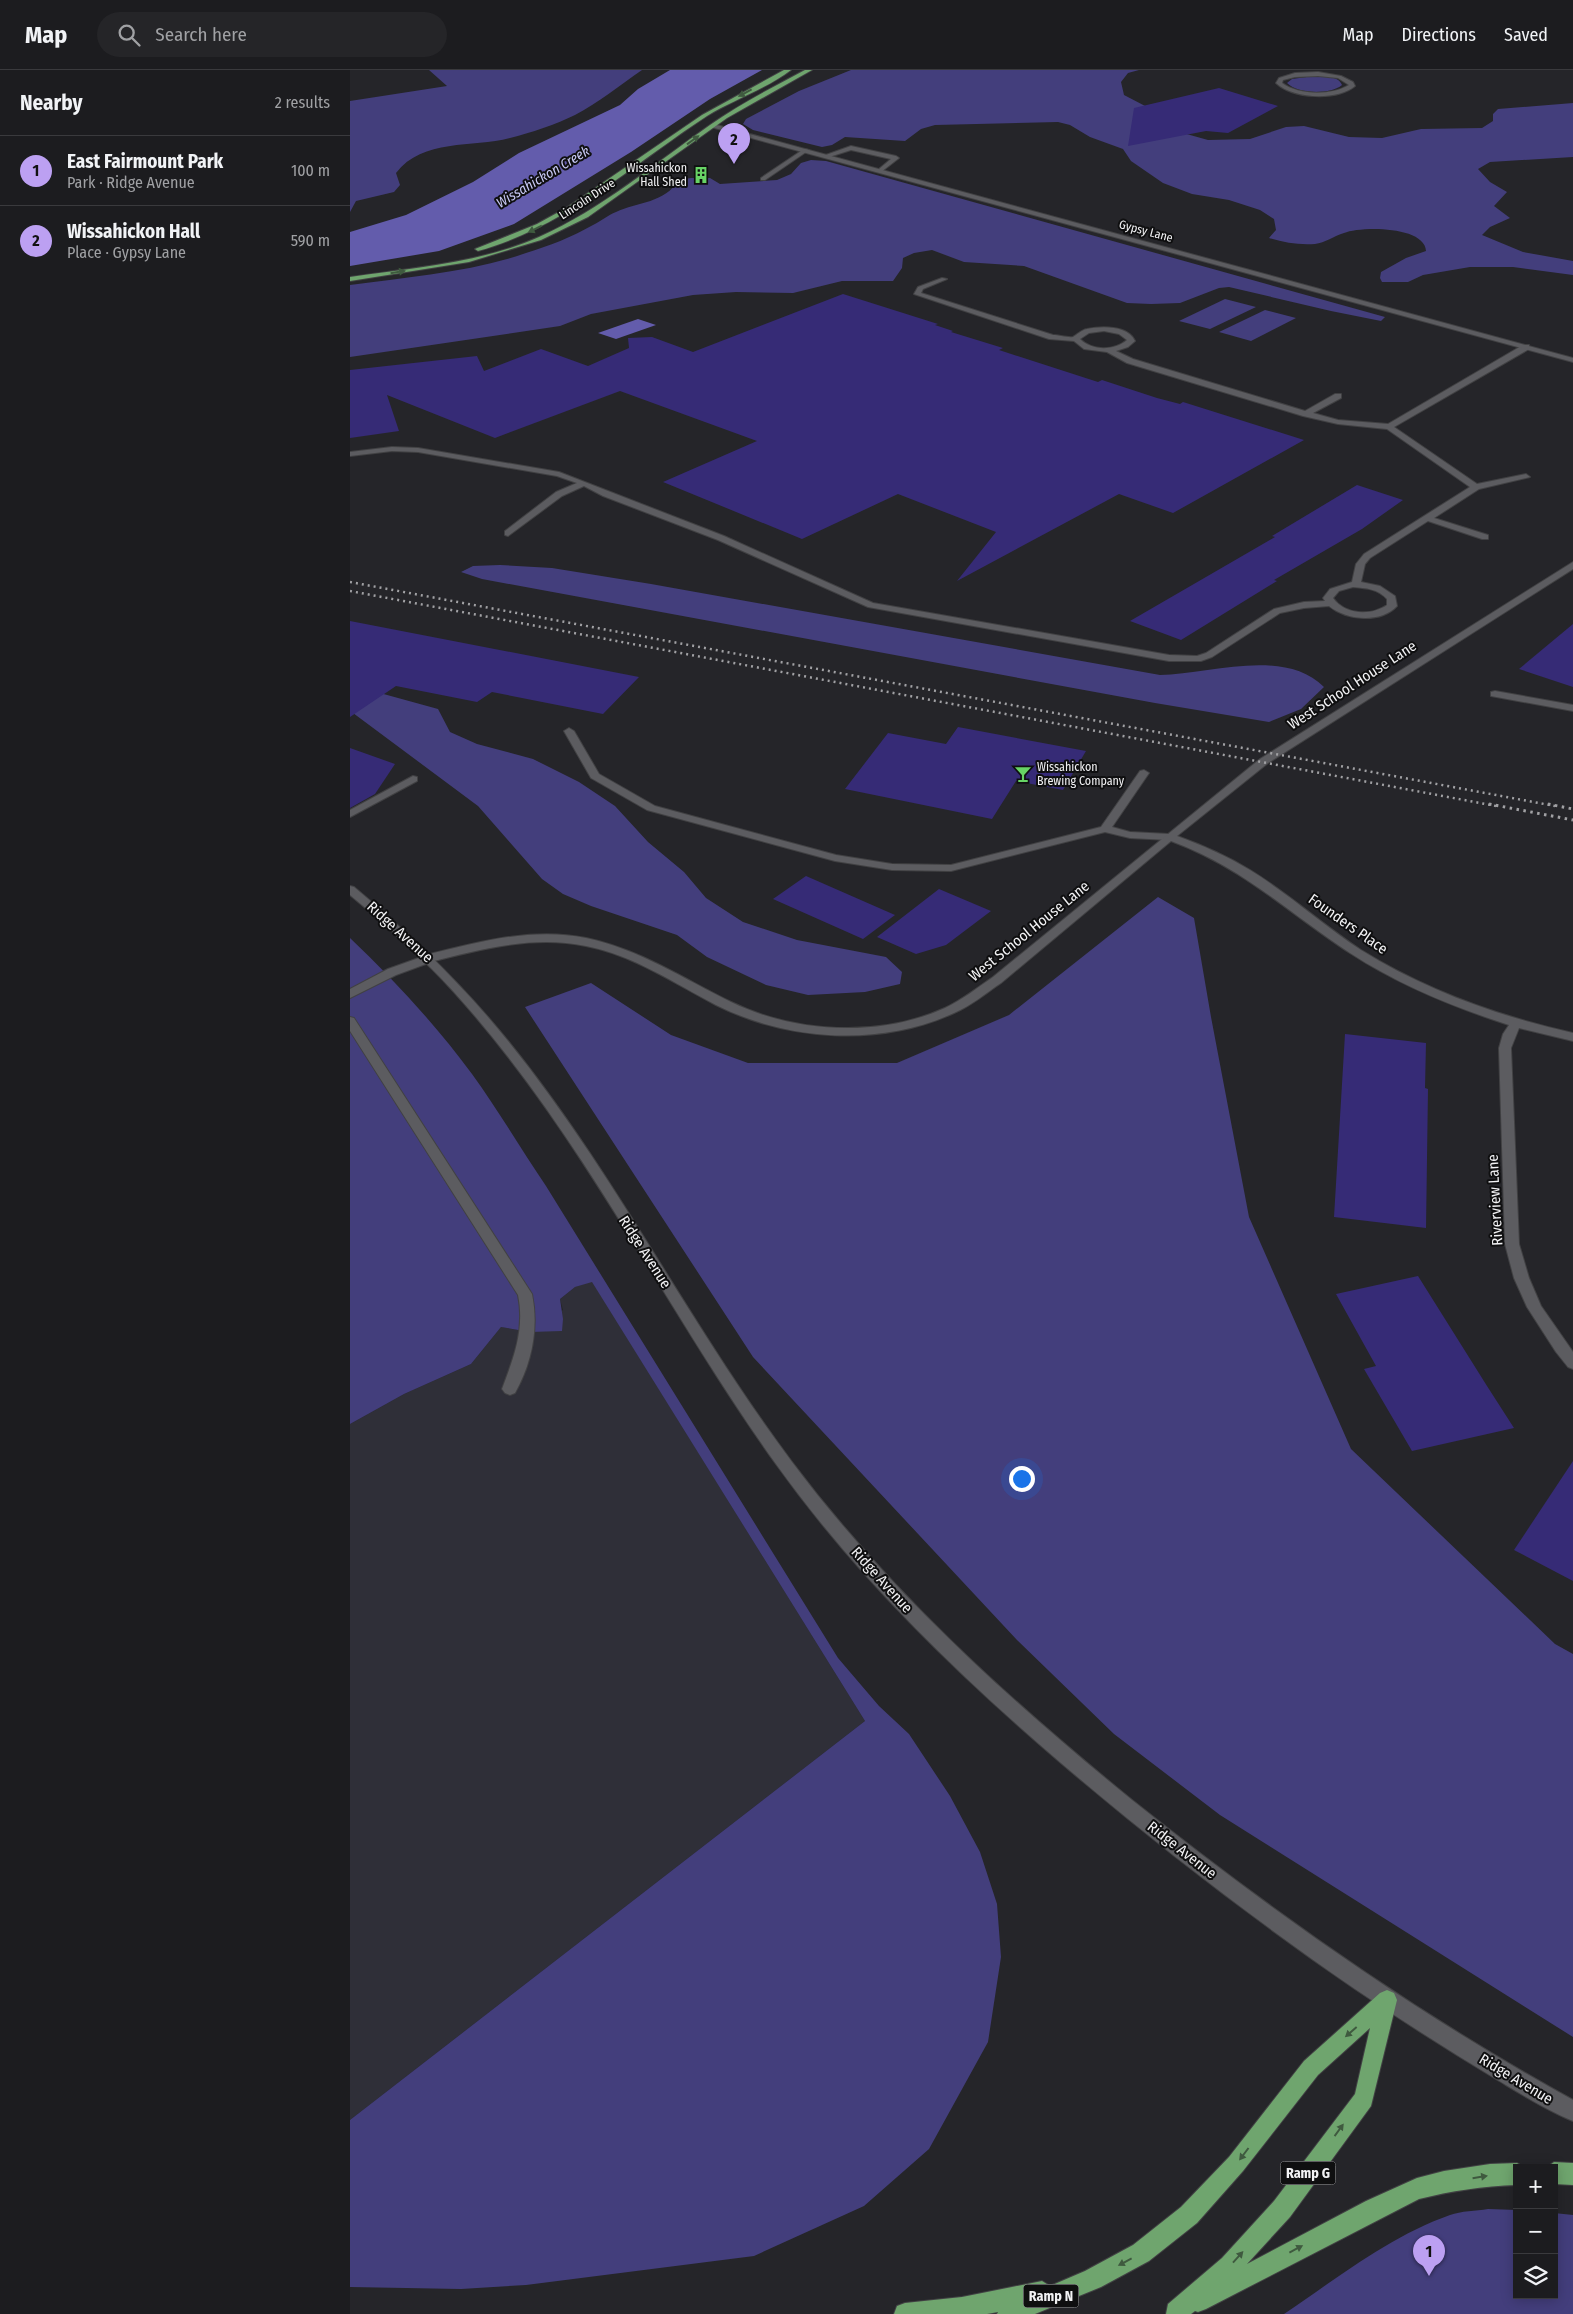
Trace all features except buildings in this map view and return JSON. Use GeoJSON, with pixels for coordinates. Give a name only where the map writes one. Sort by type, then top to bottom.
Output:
{"type":"FeatureCollection","features":[{"type":"Feature","properties":{"kind":"main road","name":"Lincoln Drive"},"geometry":{"type":"LineString","coordinates":[[469,252],[522,235],[550,221],[575,206],[715,109],[788,70]]}},
{"type":"Feature","properties":{"kind":"main road","name":"Lincoln Drive"},"geometry":{"type":"LineString","coordinates":[[350,280],[479,258],[539,239],[597,208],[751,101],[809,70]]}},
{"type":"Feature","properties":{"kind":"main road"},"geometry":{"type":"LineString","coordinates":[[905,2314],[962,2308],[1014,2299],[1094,2279],[1142,2253],[1189,2215],[1236,2164],[1310,2068],[1388,2000]]}},
{"type":"Feature","properties":{"kind":"main road","name":"Ramp G"},"geometry":{"type":"LineString","coordinates":[[1174,2313],[1230,2266],[1282,2209],[1364,2099],[1388,2000]]}},
{"type":"Feature","properties":{"kind":"main road"},"geometry":{"type":"LineString","coordinates":[[1558,2173],[1573,2174]]}},
{"type":"Feature","properties":{"kind":"main road","name":"Ramp G"},"geometry":{"type":"LineString","coordinates":[[1174,2313],[1374,2209],[1417,2190],[1444,2182],[1490,2175],[1513,2174]]}},
{"type":"Feature","properties":{"kind":"main road","name":"Ramp N"},"geometry":{"type":"LineString","coordinates":[[1008,2314],[1094,2279]]}},
{"type":"Feature","properties":{"kind":"street"},"geometry":{"type":"LineString","coordinates":[[1329,75],[1347,80],[1352,86],[1342,91],[1314,93],[1288,89],[1280,82],[1281,79],[1295,75],[1329,75],[1337,70]]}},
{"type":"Feature","properties":{"kind":"street","name":"Gypsy Lane"},"geometry":{"type":"LineString","coordinates":[[713,126],[1573,360]]}},
{"type":"Feature","properties":{"kind":"street"},"geometry":{"type":"LineString","coordinates":[[826,156],[851,148],[896,158],[880,170]]}},
{"type":"Feature","properties":{"kind":"street"},"geometry":{"type":"LineString","coordinates":[[763,179],[806,150]]}},
{"type":"Feature","properties":{"kind":"street"},"geometry":{"type":"LineString","coordinates":[[944,279],[920,288],[916,294],[1052,337],[1076,340],[1082,346],[1107,350],[1130,361],[1306,414],[1338,422],[1388,428],[1476,486]]}},
{"type":"Feature","properties":{"kind":"street"},"geometry":{"type":"LineString","coordinates":[[1076,340],[1081,333],[1095,330],[1121,332],[1130,338],[1128,344],[1123,347],[1107,350]]}},
{"type":"Feature","properties":{"kind":"street"},"geometry":{"type":"LineString","coordinates":[[1388,428],[1526,348]]}},
{"type":"Feature","properties":{"kind":"street"},"geometry":{"type":"LineString","coordinates":[[1306,414],[1338,396]]}},
{"type":"Feature","properties":{"kind":"street"},"geometry":{"type":"LineString","coordinates":[[350,454],[392,449],[418,450],[559,474],[721,538],[871,605],[1170,658],[1198,659],[1209,655],[1277,611],[1296,606],[1330,603],[1345,612],[1365,614],[1382,612],[1392,606],[1392,598],[1375,587],[1356,584],[1334,589],[1328,598],[1330,603]]}},
{"type":"Feature","properties":{"kind":"street"},"geometry":{"type":"LineString","coordinates":[[1356,584],[1360,564],[1367,556],[1476,486],[1526,476]]}},
{"type":"Feature","properties":{"kind":"street"},"geometry":{"type":"LineString","coordinates":[[508,533],[559,494],[584,483]]}},
{"type":"Feature","properties":{"kind":"street"},"geometry":{"type":"LineString","coordinates":[[1426,518],[1485,537]]}},
{"type":"Feature","properties":{"kind":"street","name":"West School House Lane"},"geometry":{"type":"LineString","coordinates":[[350,994],[392,972],[430,958],[519,938],[565,938],[610,948],[723,1003],[777,1024],[830,1030],[862,1030],[920,1021],[948,1011],[974,997],[1169,837],[1264,762],[1573,565]]}},
{"type":"Feature","properties":{"kind":"street"},"geometry":{"type":"LineString","coordinates":[[1495,694],[1573,708]]}},
{"type":"Feature","properties":{"kind":"street"},"geometry":{"type":"LineString","coordinates":[[569,732],[596,776],[651,808],[835,858],[892,867],[951,868],[1105,829],[1144,773]]}},
{"type":"Feature","properties":{"kind":"street"},"geometry":{"type":"LineString","coordinates":[[350,814],[413,779]]}},
{"type":"Feature","properties":{"kind":"street","name":"Founders Place"},"geometry":{"type":"LineString","coordinates":[[1105,829],[1130,835],[1169,837],[1196,846],[1257,879],[1356,951],[1393,974],[1472,1008],[1516,1023],[1573,1037]]}},
{"type":"Feature","properties":{"kind":"street","name":"Ridge Avenue"},"geometry":{"type":"LineString","coordinates":[[350,888],[378,910],[430,958],[482,1015],[548,1102],[748,1411],[787,1467],[837,1530],[900,1602],[975,1675],[1068,1759],[1271,1918],[1388,2000],[1535,2091],[1573,2112]]}},
{"type":"Feature","properties":{"kind":"street"},"geometry":{"type":"LineString","coordinates":[[350,1021],[525,1294],[530,1311],[530,1332],[510,1389]]}},
{"type":"Feature","properties":{"kind":"street","name":"Riverview Lane"},"geometry":{"type":"LineString","coordinates":[[1516,1023],[1509,1034],[1505,1048],[1512,1244],[1518,1272],[1531,1302],[1551,1335],[1573,1363]]}},
{"type":"Feature","properties":{"kind":"shaded area"},"geometry":{"type":"Polygon","coordinates":[[[429,70],[642,70],[584,110],[552,125],[510,138],[449,146],[420,154],[407,162],[396,173],[400,185],[394,192],[356,201],[350,212],[350,101],[447,86],[429,70]]]}},
{"type":"Feature","properties":{"kind":"shaded area"},"geometry":{"type":"Polygon","coordinates":[[[851,70],[1139,70],[1128,73],[1121,82],[1124,95],[1149,108],[1165,128],[1208,140],[1250,139],[1286,127],[1304,126],[1349,137],[1382,138],[1421,129],[1482,128],[1493,121],[1493,114],[1498,109],[1573,103],[1573,157],[1490,162],[1478,169],[1490,182],[1507,192],[1494,206],[1510,218],[1490,227],[1482,235],[1523,252],[1573,261],[1573,275],[1513,267],[1470,267],[1423,275],[1408,282],[1382,282],[1380,278],[1381,272],[1406,258],[1426,251],[1423,243],[1404,232],[1377,229],[1352,231],[1315,244],[1292,243],[1269,238],[1276,230],[1274,219],[1260,210],[1229,200],[1192,194],[1163,183],[1131,161],[1123,149],[1090,137],[1070,125],[1058,122],[935,125],[921,129],[905,141],[845,137],[832,145],[822,147],[753,130],[743,124],[746,119],[799,91],[851,70]]]}},
{"type":"Feature","properties":{"kind":"shaded area"},"geometry":{"type":"Polygon","coordinates":[[[1314,76],[1334,78],[1342,85],[1322,92],[1314,92],[1292,87],[1287,83],[1292,79],[1314,76]]]}},
{"type":"Feature","properties":{"kind":"shaded area"},"geometry":{"type":"Polygon","coordinates":[[[811,160],[826,161],[1385,317],[1381,321],[1229,287],[1219,288],[1180,303],[1127,303],[1024,266],[964,262],[932,250],[914,253],[903,258],[902,268],[893,281],[842,281],[793,293],[736,292],[693,295],[591,314],[560,326],[350,357],[350,285],[439,273],[505,260],[560,241],[613,213],[659,198],[673,188],[678,180],[710,178],[720,184],[777,180],[791,174],[801,163],[811,160]]]}},
{"type":"Feature","properties":{"kind":"shaded area"},"geometry":{"type":"Polygon","coordinates":[[[1225,299],[1256,307],[1210,329],[1179,321],[1225,299]]]}},
{"type":"Feature","properties":{"kind":"shaded area"},"geometry":{"type":"Polygon","coordinates":[[[1265,310],[1296,318],[1251,341],[1219,332],[1265,310]]]}},
{"type":"Feature","properties":{"kind":"shaded area"},"geometry":{"type":"Polygon","coordinates":[[[500,565],[552,568],[651,584],[1160,675],[1245,666],[1267,665],[1288,668],[1307,675],[1324,687],[1301,709],[1269,722],[1155,703],[482,579],[461,572],[473,566],[500,565]]]}},
{"type":"Feature","properties":{"kind":"shaded area"},"geometry":{"type":"Polygon","coordinates":[[[369,690],[438,709],[450,732],[477,744],[533,759],[579,782],[615,806],[648,842],[684,872],[706,898],[743,922],[797,940],[886,957],[902,972],[900,984],[865,992],[808,995],[766,985],[707,957],[677,935],[591,906],[563,894],[542,879],[478,806],[353,713],[369,690]]]}},
{"type":"Feature","properties":{"kind":"shaded area"},"geometry":{"type":"Polygon","coordinates":[[[1158,897],[1194,918],[1249,1217],[1351,1449],[1555,1644],[1573,1654],[1573,2037],[1220,1815],[1114,1734],[1017,1640],[753,1357],[525,1007],[591,983],[671,1035],[748,1063],[897,1063],[1009,1015],[1158,897]]]}},
{"type":"Feature","properties":{"kind":"shaded area"},"geometry":{"type":"Polygon","coordinates":[[[350,938],[383,970],[429,1021],[472,1074],[491,1101],[546,1186],[838,1658],[879,1706],[909,1734],[950,1796],[980,1852],[997,1904],[1001,1957],[988,2042],[929,2149],[864,2206],[754,2256],[526,2285],[461,2289],[350,2287],[350,2120],[865,1721],[592,1282],[575,1287],[560,1299],[563,1319],[562,1331],[530,1332],[501,1327],[471,1364],[404,1394],[350,1424],[350,938]]]}},
{"type":"Feature","properties":{"kind":"shaded area"},"geometry":{"type":"Polygon","coordinates":[[[592,1281],[865,1721],[350,2120],[350,1424],[404,1394],[471,1364],[501,1327],[530,1332],[563,1310],[560,1299],[575,1287],[592,1281]]]}},
{"type":"Feature","properties":{"kind":"shaded area"},"geometry":{"type":"Polygon","coordinates":[[[1488,2209],[1513,2210],[1513,2299],[1558,2299],[1558,2213],[1573,2215],[1573,2314],[1284,2314],[1364,2259],[1406,2234],[1450,2215],[1488,2209]]]}},
{"type":"Feature","properties":{"kind":"water","name":"Wissahickon Creek"},"geometry":{"type":"Polygon","coordinates":[[[670,70],[762,70],[710,99],[631,152],[514,224],[439,251],[350,266],[350,232],[406,215],[473,182],[519,153],[620,105],[638,89],[670,70]]]}},
{"type":"Feature","properties":{"kind":"water"},"geometry":{"type":"Polygon","coordinates":[[[638,319],[656,325],[616,339],[598,333],[638,319]]]}},
{"type":"Feature","properties":{"kind":"railway"},"geometry":{"type":"LineString","coordinates":[[350,582],[1555,806]]}},
{"type":"Feature","properties":{"kind":"railway"},"geometry":{"type":"LineString","coordinates":[[350,591],[1496,806]]}},
{"type":"Feature","properties":{"kind":"railway"},"geometry":{"type":"LineString","coordinates":[[1489,804],[1573,820]]}},
{"type":"Feature","properties":{"kind":"railway"},"geometry":{"type":"LineString","coordinates":[[1548,804],[1573,809]]}},
{"type":"Feature","properties":{"kind":"place","name":"Wissahickon Hall"},"geometry":{"type":"Point","coordinates":[734,164]}},
{"type":"Feature","properties":{"kind":"place","name":"Wissahickon Hall Shed"},"geometry":{"type":"Point","coordinates":[701,175]}},
{"type":"Feature","properties":{"kind":"place","name":"Wissahickon Brewing Company"},"geometry":{"type":"Point","coordinates":[1023,774]}},
{"type":"Feature","properties":{"kind":"place","name":"East Fairmount Park"},"geometry":{"type":"Point","coordinates":[1429,2276]}}]}
